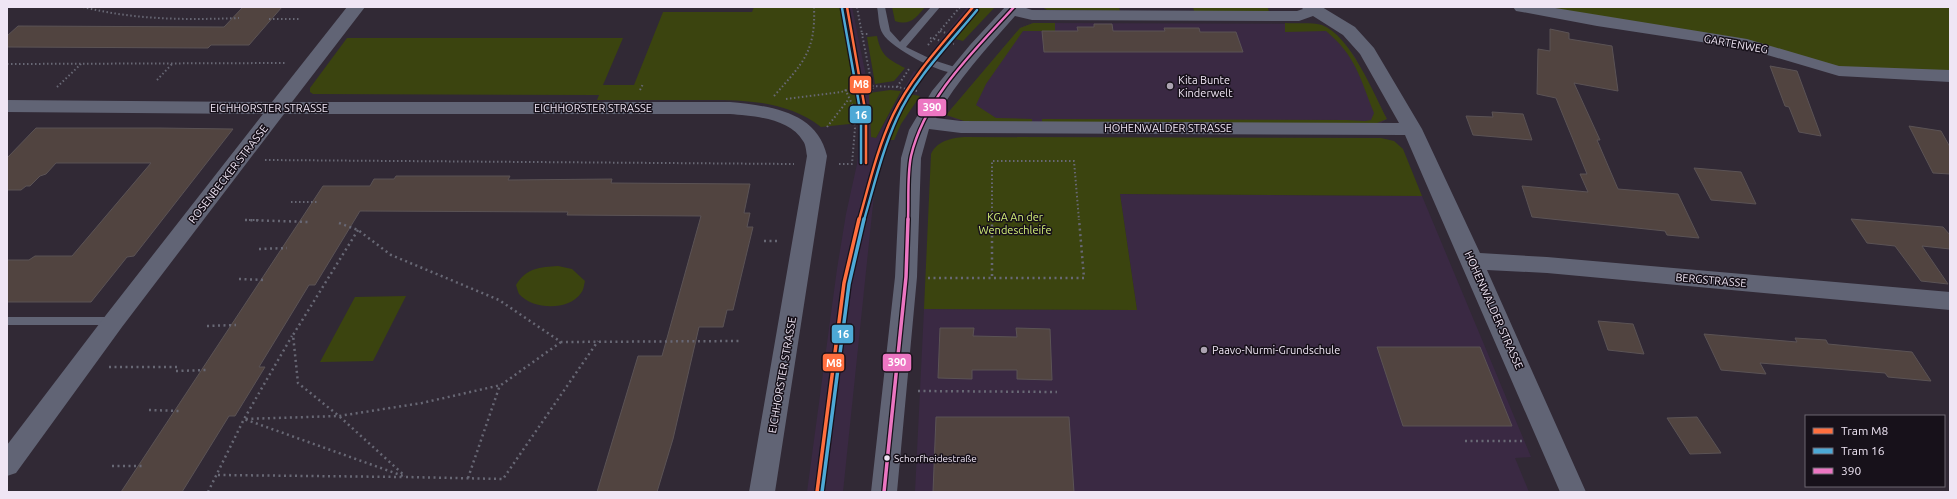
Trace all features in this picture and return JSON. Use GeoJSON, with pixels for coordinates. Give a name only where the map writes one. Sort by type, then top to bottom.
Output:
{"type":"FeatureCollection","features":[{"type":"Feature","properties":{"kind":"street","name":"ROSENBECKER STRASSE"},"geometry":{"type":"LineString","coordinates":[[7,465],[114,321],[356,7]]}},
{"type":"Feature","properties":{"kind":"street","name":"GARTENWEG"},"geometry":{"type":"LineString","coordinates":[[1522,7],[1591,20],[1747,44],[1838,71],[1950,76]]}},
{"type":"Feature","properties":{"kind":"street"},"geometry":{"type":"LineString","coordinates":[[884,492],[906,277],[911,158],[919,130],[939,95],[1013,8],[1032,15],[1299,16],[1312,8]]}},
{"type":"Feature","properties":{"kind":"street","name":"HOHENWALDER STRASSE"},"geometry":{"type":"LineString","coordinates":[[1312,8],[1350,31],[1368,52],[1412,129],[1472,260],[1573,492]]}},
{"type":"Feature","properties":{"kind":"street","name":"EICHHORSTER STRASSE"},"geometry":{"type":"LineString","coordinates":[[7,106],[745,109],[782,118],[812,136],[817,149],[817,164],[762,492]]}},
{"type":"Feature","properties":{"kind":"street","name":"HOHENWALDER STRASSE"},"geometry":{"type":"LineString","coordinates":[[924,122],[961,127],[1412,129]]}},
{"type":"Feature","properties":{"kind":"street","name":"BERGSTRASSE"},"geometry":{"type":"LineString","coordinates":[[1472,260],[1547,265],[1950,301]]}},
{"type":"Feature","properties":{"kind":"lane"},"geometry":{"type":"LineString","coordinates":[[881,7],[887,34],[901,47],[918,58],[958,71]]}},
{"type":"Feature","properties":{"kind":"lane"},"geometry":{"type":"LineString","coordinates":[[901,47],[936,7]]}},
{"type":"Feature","properties":{"kind":"lane"},"geometry":{"type":"LineString","coordinates":[[7,321],[114,321]]}},
{"type":"Feature","properties":{"kind":"path"},"geometry":{"type":"LineString","coordinates":[[83,7],[106,14],[135,18],[239,18]]}},
{"type":"Feature","properties":{"kind":"path"},"geometry":{"type":"LineString","coordinates":[[770,101],[809,54],[814,38],[814,7]]}},
{"type":"Feature","properties":{"kind":"path"},"geometry":{"type":"LineString","coordinates":[[785,99],[841,92],[845,89],[851,88],[852,92],[873,91],[857,7]]}},
{"type":"Feature","properties":{"kind":"path"},"geometry":{"type":"LineString","coordinates":[[933,39],[960,7]]}},
{"type":"Feature","properties":{"kind":"path"},"geometry":{"type":"LineString","coordinates":[[269,19],[301,19]]}},
{"type":"Feature","properties":{"kind":"path"},"geometry":{"type":"LineString","coordinates":[[940,31],[946,33]]}},
{"type":"Feature","properties":{"kind":"path"},"geometry":{"type":"LineString","coordinates":[[862,34],[876,33]]}},
{"type":"Feature","properties":{"kind":"path"},"geometry":{"type":"LineString","coordinates":[[940,41],[949,42]]}},
{"type":"Feature","properties":{"kind":"path"},"geometry":{"type":"LineString","coordinates":[[157,80],[172,63]]}},
{"type":"Feature","properties":{"kind":"path"},"geometry":{"type":"LineString","coordinates":[[7,64],[313,63]]}},
{"type":"Feature","properties":{"kind":"path"},"geometry":{"type":"LineString","coordinates":[[38,106],[82,64]]}},
{"type":"Feature","properties":{"kind":"path"},"geometry":{"type":"LineString","coordinates":[[897,87],[910,69]]}},
{"type":"Feature","properties":{"kind":"path"},"geometry":{"type":"LineString","coordinates":[[872,86],[897,87],[912,90]]}},
{"type":"Feature","properties":{"kind":"path"},"geometry":{"type":"LineString","coordinates":[[239,160],[852,164],[853,105],[848,100],[845,89]]}},
{"type":"Feature","properties":{"kind":"path"},"geometry":{"type":"LineString","coordinates":[[821,130],[827,127],[848,100]]}},
{"type":"Feature","properties":{"kind":"path"},"geometry":{"type":"LineString","coordinates":[[906,277],[1084,278],[1074,162],[992,161],[992,277]]}},
{"type":"Feature","properties":{"kind":"path"},"geometry":{"type":"LineString","coordinates":[[291,202],[317,202]]}},
{"type":"Feature","properties":{"kind":"path"},"geometry":{"type":"LineString","coordinates":[[245,220],[309,222]]}},
{"type":"Feature","properties":{"kind":"path"},"geometry":{"type":"LineString","coordinates":[[339,223],[358,230],[390,255],[499,300],[561,342]]}},
{"type":"Feature","properties":{"kind":"path"},"geometry":{"type":"LineString","coordinates":[[208,492],[218,475],[244,419],[358,230]]}},
{"type":"Feature","properties":{"kind":"path"},"geometry":{"type":"LineString","coordinates":[[259,249],[287,248]]}},
{"type":"Feature","properties":{"kind":"path"},"geometry":{"type":"LineString","coordinates":[[239,279],[266,280]]}},
{"type":"Feature","properties":{"kind":"path"},"geometry":{"type":"LineString","coordinates":[[207,326],[236,325]]}},
{"type":"Feature","properties":{"kind":"path"},"geometry":{"type":"LineString","coordinates":[[293,336],[298,383],[339,416],[406,477]]}},
{"type":"Feature","properties":{"kind":"path"},"geometry":{"type":"LineString","coordinates":[[218,475],[503,479],[598,341]]}},
{"type":"Feature","properties":{"kind":"path"},"geometry":{"type":"LineString","coordinates":[[244,419],[339,416],[422,403],[501,385],[561,342],[742,341]]}},
{"type":"Feature","properties":{"kind":"path"},"geometry":{"type":"LineString","coordinates":[[80,367],[179,367]]}},
{"type":"Feature","properties":{"kind":"path"},"geometry":{"type":"LineString","coordinates":[[176,371],[206,370]]}},
{"type":"Feature","properties":{"kind":"path"},"geometry":{"type":"LineString","coordinates":[[468,478],[501,385]]}},
{"type":"Feature","properties":{"kind":"path"},"geometry":{"type":"LineString","coordinates":[[916,391],[1057,392]]}},
{"type":"Feature","properties":{"kind":"path"},"geometry":{"type":"LineString","coordinates":[[149,410],[180,411]]}},
{"type":"Feature","properties":{"kind":"path"},"geometry":{"type":"LineString","coordinates":[[244,419],[406,477]]}},
{"type":"Feature","properties":{"kind":"path"},"geometry":{"type":"LineString","coordinates":[[1465,440],[1551,442]]}},
{"type":"Feature","properties":{"kind":"path"},"geometry":{"type":"LineString","coordinates":[[112,466],[143,466]]}},
{"type":"Feature","properties":{"kind":"shaded area"},"geometry":{"type":"Polygon","coordinates":[[[842,7],[852,7],[869,91],[872,137],[876,138],[914,71],[924,73],[902,106],[877,166],[843,492],[807,492],[837,269],[846,214],[857,164],[859,144],[857,90],[842,7]]]}},
{"type":"Feature","properties":{"kind":"shaded area"},"geometry":{"type":"Polygon","coordinates":[[[967,7],[978,7],[941,53],[932,51],[967,7]]]}},
{"type":"Feature","properties":{"kind":"shaded area","name":"Kita Bunte Kinderwelt"},"geometry":{"type":"Polygon","coordinates":[[[1033,23],[1307,24],[1323,26],[1345,44],[1355,57],[1387,119],[1381,123],[974,122],[957,120],[946,115],[1020,28],[1033,23]]]}},
{"type":"Feature","properties":{"kind":"shaded area","name":"Paavo-Nurmi-Grundschule"},"geometry":{"type":"Polygon","coordinates":[[[1120,194],[1422,196],[1531,457],[1515,458],[1529,492],[915,492],[924,309],[1137,310],[1120,194]]]}},
{"type":"Feature","properties":{"kind":"green space"},"geometry":{"type":"Polygon","coordinates":[[[754,7],[842,7],[857,90],[859,123],[821,127],[806,117],[790,110],[774,105],[739,101],[597,100],[599,95],[313,94],[310,92],[310,88],[347,38],[623,38],[603,85],[634,85],[663,12],[752,12],[754,7]]]}},
{"type":"Feature","properties":{"kind":"green space"},"geometry":{"type":"Polygon","coordinates":[[[892,7],[925,7],[916,18],[909,22],[900,22],[895,21],[892,7]]]}},
{"type":"Feature","properties":{"kind":"green space"},"geometry":{"type":"Polygon","coordinates":[[[978,7],[995,7],[963,41],[952,38],[978,7]]]}},
{"type":"Feature","properties":{"kind":"green space"},"geometry":{"type":"Polygon","coordinates":[[[1042,7],[1119,7],[1120,11],[1047,10],[1042,7]]]}},
{"type":"Feature","properties":{"kind":"green space"},"geometry":{"type":"Polygon","coordinates":[[[1193,7],[1285,7],[1268,8],[1269,12],[1194,11],[1193,7]]]}},
{"type":"Feature","properties":{"kind":"green space"},"geometry":{"type":"Polygon","coordinates":[[[1543,7],[1950,7],[1950,73],[1845,68],[1543,7]]]}},
{"type":"Feature","properties":{"kind":"green space"},"geometry":{"type":"Polygon","coordinates":[[[1033,23],[1055,23],[1055,31],[1023,31],[986,84],[976,105],[996,118],[1032,119],[1032,123],[967,122],[946,115],[1020,28],[1033,23]]]}},
{"type":"Feature","properties":{"kind":"green space"},"geometry":{"type":"Polygon","coordinates":[[[1285,23],[1308,23],[1322,25],[1342,40],[1360,66],[1387,119],[1375,124],[1042,123],[1042,119],[1371,120],[1374,113],[1361,78],[1344,49],[1326,31],[1285,32],[1285,23]]]}},
{"type":"Feature","properties":{"kind":"green space"},"geometry":{"type":"Polygon","coordinates":[[[877,36],[883,53],[894,62],[905,68],[894,81],[875,84],[867,37],[877,36]]]}},
{"type":"Feature","properties":{"kind":"green space"},"geometry":{"type":"Polygon","coordinates":[[[890,90],[901,91],[876,138],[871,137],[869,93],[890,90]]]}},
{"type":"Feature","properties":{"kind":"green space"},"geometry":{"type":"Polygon","coordinates":[[[909,94],[920,96],[901,124],[894,140],[887,140],[909,94]]]}},
{"type":"Feature","properties":{"kind":"green space","name":"KGA An der Wendeschleife"},"geometry":{"type":"Polygon","coordinates":[[[964,137],[1381,138],[1394,141],[1403,149],[1422,196],[1120,194],[1137,310],[924,309],[931,154],[941,143],[949,139],[964,137]]]}},
{"type":"Feature","properties":{"kind":"green space"},"geometry":{"type":"Polygon","coordinates":[[[558,266],[572,269],[585,281],[582,292],[575,299],[568,303],[551,306],[533,303],[519,294],[516,285],[524,275],[539,268],[558,266]]]}},
{"type":"Feature","properties":{"kind":"green space"},"geometry":{"type":"Polygon","coordinates":[[[406,296],[373,361],[320,362],[355,297],[406,296]]]}},
{"type":"Feature","properties":{"kind":"building"},"geometry":{"type":"Polygon","coordinates":[[[243,7],[282,7],[249,45],[211,45],[208,48],[7,47],[7,36],[18,26],[224,27],[243,7]]]}},
{"type":"Feature","properties":{"kind":"building"},"geometry":{"type":"Polygon","coordinates":[[[1094,24],[1112,24],[1113,31],[1165,31],[1164,28],[1199,28],[1200,32],[1236,32],[1243,52],[1044,52],[1042,31],[1078,31],[1077,27],[1094,27],[1094,24]]]}},
{"type":"Feature","properties":{"kind":"building"},"geometry":{"type":"Polygon","coordinates":[[[1550,29],[1569,33],[1569,39],[1612,46],[1618,91],[1574,83],[1600,140],[1597,140],[1618,189],[1678,194],[1699,238],[1667,235],[1665,231],[1532,217],[1522,186],[1588,192],[1580,174],[1587,174],[1556,98],[1537,94],[1538,49],[1550,51],[1550,29]]]}},
{"type":"Feature","properties":{"kind":"building"},"geometry":{"type":"Polygon","coordinates":[[[1770,66],[1797,71],[1821,136],[1799,132],[1789,107],[1785,106],[1770,66]]]}},
{"type":"Feature","properties":{"kind":"building"},"geometry":{"type":"Polygon","coordinates":[[[1492,112],[1523,114],[1532,140],[1473,135],[1466,116],[1493,117],[1492,112]]]}},
{"type":"Feature","properties":{"kind":"building"},"geometry":{"type":"Polygon","coordinates":[[[1909,126],[1941,131],[1950,147],[1950,174],[1933,173],[1909,126]]]}},
{"type":"Feature","properties":{"kind":"building"},"geometry":{"type":"Polygon","coordinates":[[[36,128],[233,129],[134,256],[127,257],[91,302],[7,302],[7,260],[29,260],[35,256],[72,256],[151,163],[56,163],[46,174],[40,176],[30,186],[26,186],[21,190],[7,190],[7,158],[36,128]]]}},
{"type":"Feature","properties":{"kind":"building"},"geometry":{"type":"Polygon","coordinates":[[[1694,168],[1741,172],[1756,204],[1711,200],[1694,168]]]}},
{"type":"Feature","properties":{"kind":"building"},"geometry":{"type":"Polygon","coordinates":[[[396,176],[510,176],[508,180],[612,179],[611,183],[750,184],[744,213],[750,213],[747,227],[753,227],[733,310],[727,310],[723,327],[699,327],[673,439],[657,492],[597,492],[638,356],[662,356],[701,216],[567,215],[568,212],[360,211],[315,285],[309,285],[259,367],[265,367],[235,416],[229,416],[182,492],[121,492],[323,186],[370,186],[374,179],[394,179],[396,176]]]}},
{"type":"Feature","properties":{"kind":"building"},"geometry":{"type":"Polygon","coordinates":[[[1851,219],[1943,227],[1950,235],[1950,249],[1922,246],[1948,284],[1921,281],[1895,246],[1867,243],[1851,219]]]}},
{"type":"Feature","properties":{"kind":"building"},"geometry":{"type":"Polygon","coordinates":[[[1598,321],[1633,324],[1644,354],[1608,350],[1598,321]]]}},
{"type":"Feature","properties":{"kind":"building"},"geometry":{"type":"Polygon","coordinates":[[[940,328],[974,328],[973,336],[1017,337],[1016,328],[1050,329],[1052,380],[1017,379],[1017,370],[972,370],[972,379],[938,378],[940,328]]]}},
{"type":"Feature","properties":{"kind":"building"},"geometry":{"type":"Polygon","coordinates":[[[1704,334],[1797,342],[1795,338],[1826,340],[1828,344],[1912,352],[1931,381],[1888,377],[1885,373],[1760,363],[1766,374],[1721,370],[1704,334]]]}},
{"type":"Feature","properties":{"kind":"building"},"geometry":{"type":"Polygon","coordinates":[[[1377,347],[1480,347],[1512,426],[1403,426],[1377,347]]]}},
{"type":"Feature","properties":{"kind":"building"},"geometry":{"type":"Polygon","coordinates":[[[936,417],[1069,417],[1074,492],[933,492],[936,417]]]}},
{"type":"Feature","properties":{"kind":"building"},"geometry":{"type":"Polygon","coordinates":[[[1697,417],[1721,453],[1690,454],[1667,418],[1697,417]]]}},
{"type":"Feature","properties":{"kind":"tram line","name":"M8"},"geometry":{"type":"LineString","coordinates":[[847,7],[866,115],[866,163]]}},
{"type":"Feature","properties":{"kind":"tram line","name":"M8"},"geometry":{"type":"LineString","coordinates":[[817,492],[844,283],[853,242],[878,151],[893,115],[907,90],[934,54],[973,7]]}},
{"type":"Feature","properties":{"kind":"tram line","name":"16"},"geometry":{"type":"LineString","coordinates":[[842,8],[861,115],[861,163]]}},
{"type":"Feature","properties":{"kind":"tram line","name":"16"},"geometry":{"type":"LineString","coordinates":[[822,492],[849,284],[858,243],[883,152],[897,117],[911,93],[938,57],[977,10]]}},
{"type":"Feature","properties":{"kind":"transit line","name":"390"},"geometry":{"type":"LineString","coordinates":[[884,492],[906,277],[911,158],[919,130],[939,95],[976,49],[1014,7]]}},
{"type":"Feature","properties":{"kind":"place","name":"Kita Bunte Kinderwelt"},"geometry":{"type":"Point","coordinates":[1170,86]}},
{"type":"Feature","properties":{"kind":"place","name":"Paavo-Nurmi-Grundschule"},"geometry":{"type":"Point","coordinates":[1204,350]}},
{"type":"Feature","properties":{"kind":"place","name":"Schorfheidestraße"},"geometry":{"type":"Point","coordinates":[887,458]}}]}
